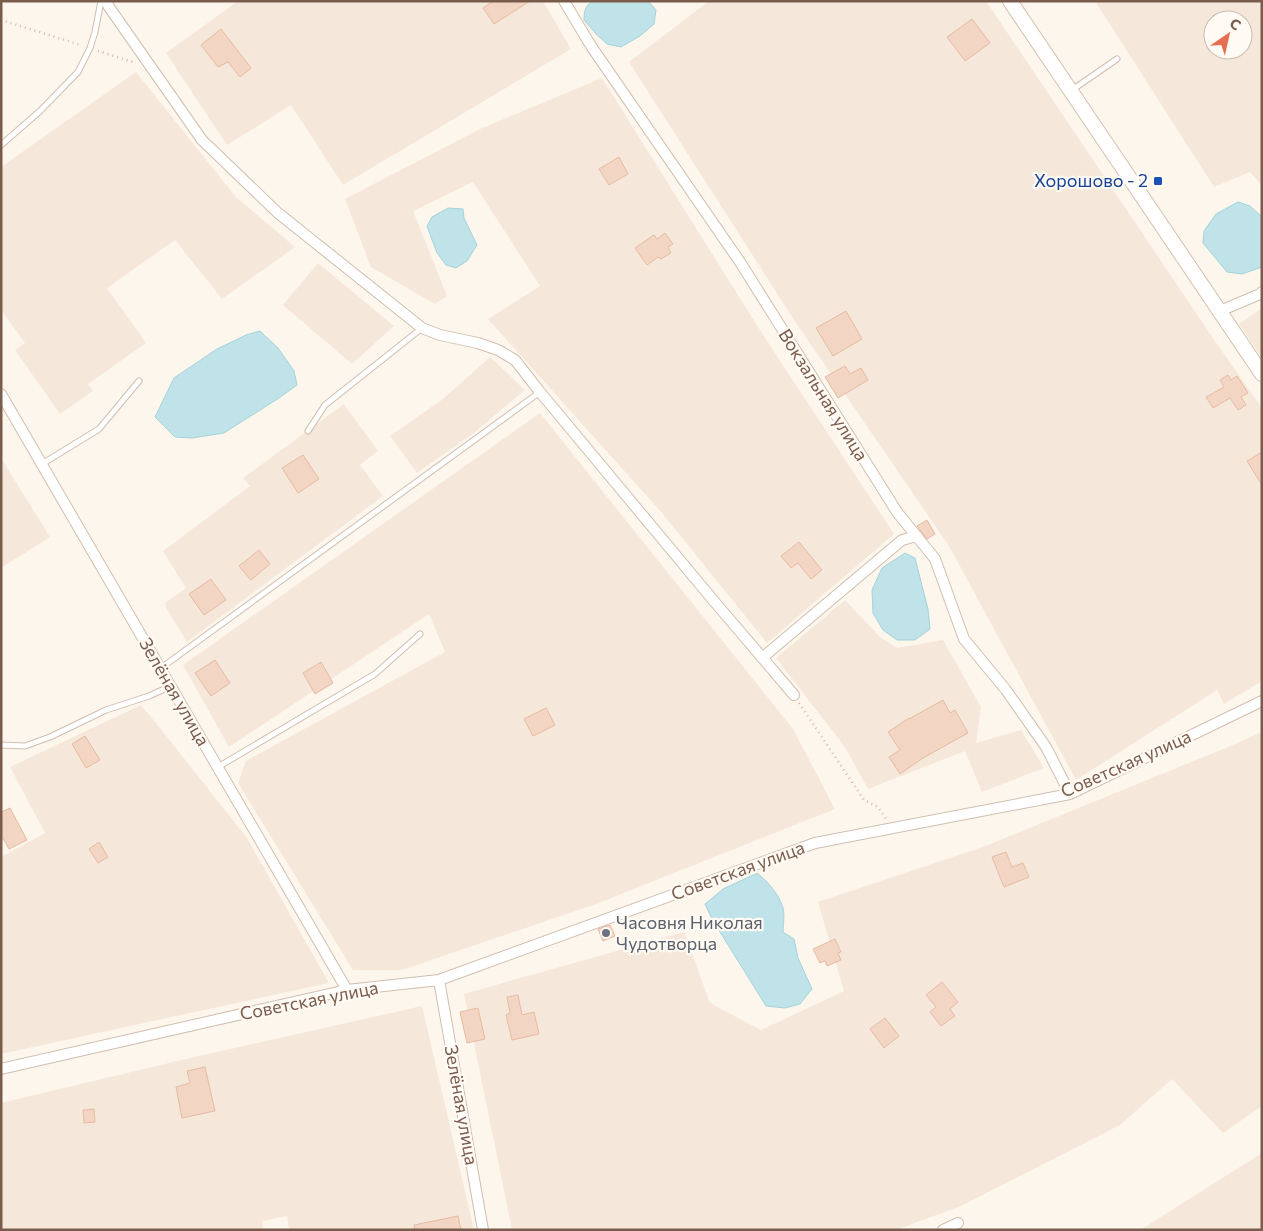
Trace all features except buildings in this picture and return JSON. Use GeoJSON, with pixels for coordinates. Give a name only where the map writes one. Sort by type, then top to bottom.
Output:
{"type":"FeatureCollection","features":[{"type":"Feature","properties":{"kind":"street"},"geometry":{"type":"LineString","coordinates":[[106,1],[202,140],[278,213],[422,328],[440,335],[478,343],[498,350],[515,360],[794,695]]}},
{"type":"Feature","properties":{"kind":"street","name":"Вокзальная улица"},"geometry":{"type":"LineString","coordinates":[[564,1],[591,46],[740,262],[897,512],[935,559],[964,639],[1006,690],[1046,747],[1070,794]]}},
{"type":"Feature","properties":{"kind":"street"},"geometry":{"type":"LineString","coordinates":[[1010,1],[1262,374]]}},
{"type":"Feature","properties":{"kind":"street"},"geometry":{"type":"LineString","coordinates":[[1220,311],[1262,292]]}},
{"type":"Feature","properties":{"kind":"street","name":"Зелёная улица"},"geometry":{"type":"LineString","coordinates":[[3,400],[42,464],[346,990]]}},
{"type":"Feature","properties":{"kind":"street"},"geometry":{"type":"LineString","coordinates":[[762,658],[902,540],[917,536]]}},
{"type":"Feature","properties":{"kind":"street","name":"Советская улица"},"geometry":{"type":"LineString","coordinates":[[1,1069],[346,990],[439,980],[815,843],[1070,794],[1262,701]]}},
{"type":"Feature","properties":{"kind":"street","name":"Зелёная улица"},"geometry":{"type":"LineString","coordinates":[[439,980],[483,1230]]}},
{"type":"Feature","properties":{"kind":"street"},"geometry":{"type":"LineString","coordinates":[[943,1230],[958,1223]]}},
{"type":"Feature","properties":{"kind":"lane"},"geometry":{"type":"LineString","coordinates":[[1,145],[40,111],[78,72],[90,48],[101,1]]}},
{"type":"Feature","properties":{"kind":"lane"},"geometry":{"type":"LineString","coordinates":[[1070,91],[1116,59]]}},
{"type":"Feature","properties":{"kind":"lane"},"geometry":{"type":"LineString","coordinates":[[308,431],[325,405],[422,328]]}},
{"type":"Feature","properties":{"kind":"lane"},"geometry":{"type":"LineString","coordinates":[[42,464],[99,429],[140,381]]}},
{"type":"Feature","properties":{"kind":"lane"},"geometry":{"type":"LineString","coordinates":[[160,668],[540,392]]}},
{"type":"Feature","properties":{"kind":"lane"},"geometry":{"type":"LineString","coordinates":[[218,767],[374,674],[420,634]]}},
{"type":"Feature","properties":{"kind":"lane"},"geometry":{"type":"LineString","coordinates":[[1,745],[25,746],[50,737],[106,710],[171,686]]}},
{"type":"Feature","properties":{"kind":"path"},"geometry":{"type":"LineString","coordinates":[[1,20],[152,68]]}},
{"type":"Feature","properties":{"kind":"path"},"geometry":{"type":"LineString","coordinates":[[794,695],[864,800],[878,807],[892,828]]}},
{"type":"Feature","properties":{"kind":"shaded area"},"geometry":{"type":"Polygon","coordinates":[[[238,1],[543,1],[571,49],[343,185],[291,105],[227,145],[166,53],[238,1]]]}},
{"type":"Feature","properties":{"kind":"shaded area"},"geometry":{"type":"Polygon","coordinates":[[[709,1],[986,1],[1262,408],[1262,681],[1224,704],[1217,690],[1076,780],[949,546],[794,320],[629,62],[709,1]]]}},
{"type":"Feature","properties":{"kind":"shaded area"},"geometry":{"type":"Polygon","coordinates":[[[1095,1],[1262,1],[1262,186],[1250,172],[1214,187],[1095,1]]]}},
{"type":"Feature","properties":{"kind":"shaded area"},"geometry":{"type":"Polygon","coordinates":[[[136,72],[236,197],[295,247],[222,299],[175,240],[107,288],[146,343],[88,384],[93,391],[60,414],[15,350],[25,343],[1,310],[1,167],[136,72]]]}},
{"type":"Feature","properties":{"kind":"shaded area"},"geometry":{"type":"Polygon","coordinates":[[[602,78],[756,324],[894,534],[767,643],[662,513],[488,319],[540,286],[473,182],[413,211],[447,296],[435,304],[371,267],[345,199],[480,129],[602,78]]]}},
{"type":"Feature","properties":{"kind":"shaded area"},"geometry":{"type":"Polygon","coordinates":[[[318,263],[394,326],[352,364],[283,305],[318,263]]]}},
{"type":"Feature","properties":{"kind":"shaded area"},"geometry":{"type":"Polygon","coordinates":[[[1262,308],[1262,358],[1239,324],[1262,308]]]}},
{"type":"Feature","properties":{"kind":"shaded area"},"geometry":{"type":"Polygon","coordinates":[[[490,357],[525,390],[475,432],[417,473],[390,436],[443,399],[490,357]]]}},
{"type":"Feature","properties":{"kind":"shaded area"},"geometry":{"type":"Polygon","coordinates":[[[344,404],[378,451],[360,465],[383,496],[187,642],[165,606],[166,602],[186,588],[163,551],[250,486],[243,478],[344,404]]]}},
{"type":"Feature","properties":{"kind":"shaded area"},"geometry":{"type":"Polygon","coordinates":[[[540,413],[793,729],[835,809],[596,904],[402,970],[353,970],[238,783],[246,761],[445,652],[429,614],[229,747],[183,665],[540,413]]]}},
{"type":"Feature","properties":{"kind":"shaded area"},"geometry":{"type":"Polygon","coordinates":[[[1,458],[50,537],[1,568],[1,458]]]}},
{"type":"Feature","properties":{"kind":"shaded area"},"geometry":{"type":"Polygon","coordinates":[[[845,600],[880,637],[897,648],[943,640],[981,707],[976,743],[1021,730],[1044,768],[982,792],[965,751],[868,789],[845,747],[776,658],[845,600]]]}},
{"type":"Feature","properties":{"kind":"shaded area"},"geometry":{"type":"Polygon","coordinates":[[[141,705],[247,838],[329,983],[1,1054],[1,857],[45,833],[10,767],[141,705]]]}},
{"type":"Feature","properties":{"kind":"shaded area"},"geometry":{"type":"Polygon","coordinates":[[[1262,732],[1262,1049],[1260,1050],[1262,1052],[1262,1106],[1223,1133],[1172,1079],[1120,1125],[961,1206],[896,1230],[512,1230],[464,994],[684,932],[710,1003],[761,1030],[844,991],[818,902],[983,847],[1262,732]]]}},
{"type":"Feature","properties":{"kind":"shaded area"},"geometry":{"type":"Polygon","coordinates":[[[422,1006],[474,1230],[289,1230],[287,1216],[262,1221],[263,1230],[1,1230],[1,1103],[422,1006]]]}},
{"type":"Feature","properties":{"kind":"shaded area"},"geometry":{"type":"Polygon","coordinates":[[[1262,1153],[1262,1230],[1140,1230],[1262,1153]]]}},
{"type":"Feature","properties":{"kind":"water"},"geometry":{"type":"Polygon","coordinates":[[[593,1],[648,1],[656,10],[654,24],[640,36],[621,47],[607,44],[584,20],[586,9],[593,1]]]}},
{"type":"Feature","properties":{"kind":"water"},"geometry":{"type":"Polygon","coordinates":[[[1238,202],[1250,206],[1262,217],[1262,267],[1242,274],[1227,272],[1203,243],[1204,231],[1216,214],[1238,202]]]}},
{"type":"Feature","properties":{"kind":"water"},"geometry":{"type":"Polygon","coordinates":[[[448,208],[463,209],[464,218],[477,245],[467,261],[456,268],[446,265],[437,253],[427,226],[432,217],[448,208]]]}},
{"type":"Feature","properties":{"kind":"water"},"geometry":{"type":"Polygon","coordinates":[[[260,331],[278,348],[294,371],[297,385],[224,433],[192,438],[175,437],[155,417],[174,378],[217,349],[246,335],[260,331]]]}},
{"type":"Feature","properties":{"kind":"water"},"geometry":{"type":"Polygon","coordinates":[[[905,553],[915,558],[928,609],[930,629],[915,640],[897,640],[883,630],[873,613],[872,590],[882,568],[905,553]]]}},
{"type":"Feature","properties":{"kind":"water"},"geometry":{"type":"Polygon","coordinates":[[[757,873],[779,898],[784,914],[783,932],[794,939],[798,958],[812,989],[800,1004],[785,1008],[766,1006],[712,919],[705,904],[723,889],[757,873]]]}},
{"type":"Feature","properties":{"kind":"place","name":"Хорошово - 2"},"geometry":{"type":"Point","coordinates":[1158,181]}},
{"type":"Feature","properties":{"kind":"place","name":"Часовня Николая Чудотворца"},"geometry":{"type":"Point","coordinates":[606,933]}}]}
